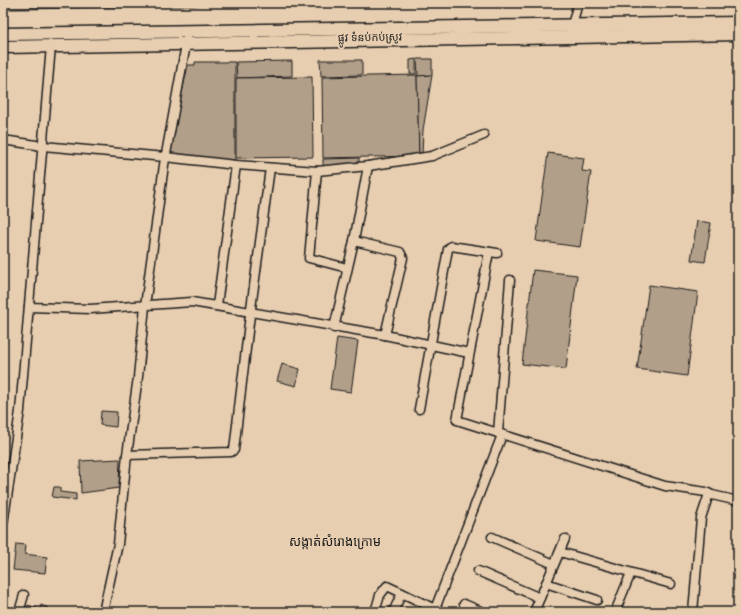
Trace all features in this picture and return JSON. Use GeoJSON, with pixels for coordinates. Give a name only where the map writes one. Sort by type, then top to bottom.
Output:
{"type":"FeatureCollection","features":[{"type":"Feature","properties":{"kind":"main road","name":"ផ្លូវ ទំនប់កប់ស្រូវ"},"geometry":{"type":"LineString","coordinates":[[3,47],[51,46],[187,37],[572,25],[738,23]]}},
{"type":"Feature","properties":{"kind":"main road","name":"ផ្លូវ ទំនប់កប់ស្រូវ"},"geometry":{"type":"LineString","coordinates":[[3,34],[187,37],[738,34]]}},
{"type":"Feature","properties":{"kind":"street"},"geometry":{"type":"LineString","coordinates":[[572,25],[578,3]]}},
{"type":"Feature","properties":{"kind":"street"},"geometry":{"type":"LineString","coordinates":[[103,612],[118,544],[127,454],[165,157],[187,37]]}},
{"type":"Feature","properties":{"kind":"street"},"geometry":{"type":"LineString","coordinates":[[3,524],[20,411],[51,46]]}},
{"type":"Feature","properties":{"kind":"street"},"geometry":{"type":"LineString","coordinates":[[3,140],[42,146],[236,165],[317,171],[368,166],[432,156],[484,135]]}},
{"type":"Feature","properties":{"kind":"street"},"geometry":{"type":"LineString","coordinates":[[217,305],[236,165]]}},
{"type":"Feature","properties":{"kind":"street"},"geometry":{"type":"LineString","coordinates":[[334,328],[354,242],[368,166]]}},
{"type":"Feature","properties":{"kind":"street"},"geometry":{"type":"LineString","coordinates":[[127,454],[231,452],[234,450],[250,312],[270,168]]}},
{"type":"Feature","properties":{"kind":"street"},"geometry":{"type":"LineString","coordinates":[[317,171],[309,258],[347,268]]}},
{"type":"Feature","properties":{"kind":"street"},"geometry":{"type":"LineString","coordinates":[[354,242],[400,252],[403,258],[385,335]]}},
{"type":"Feature","properties":{"kind":"street"},"geometry":{"type":"LineString","coordinates":[[419,409],[448,249],[451,246],[493,252],[469,353],[457,420],[665,486],[738,501]]}},
{"type":"Feature","properties":{"kind":"street"},"geometry":{"type":"LineString","coordinates":[[376,612],[380,595],[387,586],[436,611],[500,434],[510,280]]}},
{"type":"Feature","properties":{"kind":"street"},"geometry":{"type":"LineString","coordinates":[[29,307],[83,309],[192,302],[217,305],[334,328],[385,335],[469,353]]}},
{"type":"Feature","properties":{"kind":"street"},"geometry":{"type":"LineString","coordinates":[[693,612],[701,518],[709,494]]}},
{"type":"Feature","properties":{"kind":"street"},"geometry":{"type":"LineString","coordinates":[[492,537],[554,564]]}},
{"type":"Feature","properties":{"kind":"street"},"geometry":{"type":"LineString","coordinates":[[534,612],[565,539]]}},
{"type":"Feature","properties":{"kind":"street"},"geometry":{"type":"LineString","coordinates":[[560,552],[671,584]]}},
{"type":"Feature","properties":{"kind":"street"},"geometry":{"type":"LineString","coordinates":[[478,571],[540,598]]}},
{"type":"Feature","properties":{"kind":"street"},"geometry":{"type":"LineString","coordinates":[[615,612],[631,573]]}},
{"type":"Feature","properties":{"kind":"street"},"geometry":{"type":"LineString","coordinates":[[546,583],[597,600]]}},
{"type":"Feature","properties":{"kind":"street"},"geometry":{"type":"LineString","coordinates":[[393,612],[402,593]]}},
{"type":"Feature","properties":{"kind":"street"},"geometry":{"type":"LineString","coordinates":[[19,612],[24,595]]}},
{"type":"Feature","properties":{"kind":"street"},"geometry":{"type":"LineString","coordinates":[[464,604],[482,612]]}},
{"type":"Feature","properties":{"kind":"building"},"geometry":{"type":"Polygon","coordinates":[[[416,59],[416,74],[410,74],[410,60],[416,59]]]}},
{"type":"Feature","properties":{"kind":"building"},"geometry":{"type":"Polygon","coordinates":[[[417,59],[432,59],[432,75],[418,76],[417,59]]]}},
{"type":"Feature","properties":{"kind":"building"},"geometry":{"type":"Polygon","coordinates":[[[320,60],[362,60],[362,75],[321,76],[320,60]]]}},
{"type":"Feature","properties":{"kind":"building"},"geometry":{"type":"Polygon","coordinates":[[[292,61],[292,76],[237,78],[236,62],[292,61]]]}},
{"type":"Feature","properties":{"kind":"building"},"geometry":{"type":"Polygon","coordinates":[[[195,62],[235,62],[235,162],[174,156],[169,150],[188,65],[195,65],[195,62]]]}},
{"type":"Feature","properties":{"kind":"building"},"geometry":{"type":"Polygon","coordinates":[[[417,75],[419,156],[323,158],[322,77],[417,75]]]}},
{"type":"Feature","properties":{"kind":"building"},"geometry":{"type":"Polygon","coordinates":[[[432,75],[423,130],[422,156],[419,156],[417,76],[432,75]]]}},
{"type":"Feature","properties":{"kind":"building"},"geometry":{"type":"Polygon","coordinates":[[[312,77],[313,157],[236,158],[236,78],[312,77]]]}},
{"type":"Feature","properties":{"kind":"building"},"geometry":{"type":"Polygon","coordinates":[[[548,153],[584,158],[582,171],[591,172],[580,247],[536,241],[548,153]]]}},
{"type":"Feature","properties":{"kind":"building"},"geometry":{"type":"Polygon","coordinates":[[[359,158],[359,163],[323,167],[323,159],[359,158]]]}},
{"type":"Feature","properties":{"kind":"building"},"geometry":{"type":"Polygon","coordinates":[[[697,221],[711,223],[705,262],[691,260],[697,221]]]}},
{"type":"Feature","properties":{"kind":"building"},"geometry":{"type":"Polygon","coordinates":[[[533,270],[577,275],[566,369],[522,364],[533,270]]]}},
{"type":"Feature","properties":{"kind":"building"},"geometry":{"type":"Polygon","coordinates":[[[649,285],[698,292],[687,376],[637,369],[649,285]]]}},
{"type":"Feature","properties":{"kind":"building"},"geometry":{"type":"Polygon","coordinates":[[[337,338],[358,341],[351,392],[330,389],[337,338]]]}},
{"type":"Feature","properties":{"kind":"building"},"geometry":{"type":"Polygon","coordinates":[[[282,364],[300,369],[296,386],[277,381],[282,364]]]}},
{"type":"Feature","properties":{"kind":"building"},"geometry":{"type":"Polygon","coordinates":[[[101,411],[117,412],[116,427],[100,425],[101,411]]]}},
{"type":"Feature","properties":{"kind":"building"},"geometry":{"type":"Polygon","coordinates":[[[120,459],[119,488],[81,493],[80,461],[120,459]]]}},
{"type":"Feature","properties":{"kind":"building"},"geometry":{"type":"Polygon","coordinates":[[[54,487],[60,487],[60,492],[76,494],[76,500],[52,497],[54,487]]]}},
{"type":"Feature","properties":{"kind":"building"},"geometry":{"type":"Polygon","coordinates":[[[16,544],[26,545],[25,554],[47,557],[45,573],[13,570],[16,544]]]}},
{"type":"Feature","properties":{"kind":"building"},"geometry":{"type":"Polygon","coordinates":[[[28,605],[37,608],[36,612],[25,612],[28,605]]]}},
{"type":"Feature","properties":{"kind":"building"},"geometry":{"type":"Polygon","coordinates":[[[41,605],[48,608],[47,612],[39,612],[41,605]]]}},
{"type":"Feature","properties":{"kind":"waterway"},"geometry":{"type":"LineString","coordinates":[[3,9],[199,5],[199,3]]}},
{"type":"Feature","properties":{"kind":"district","name":"សង្កាត់សំរោងក្រោម"},"geometry":{"type":"Point","coordinates":[335,543]}}]}
